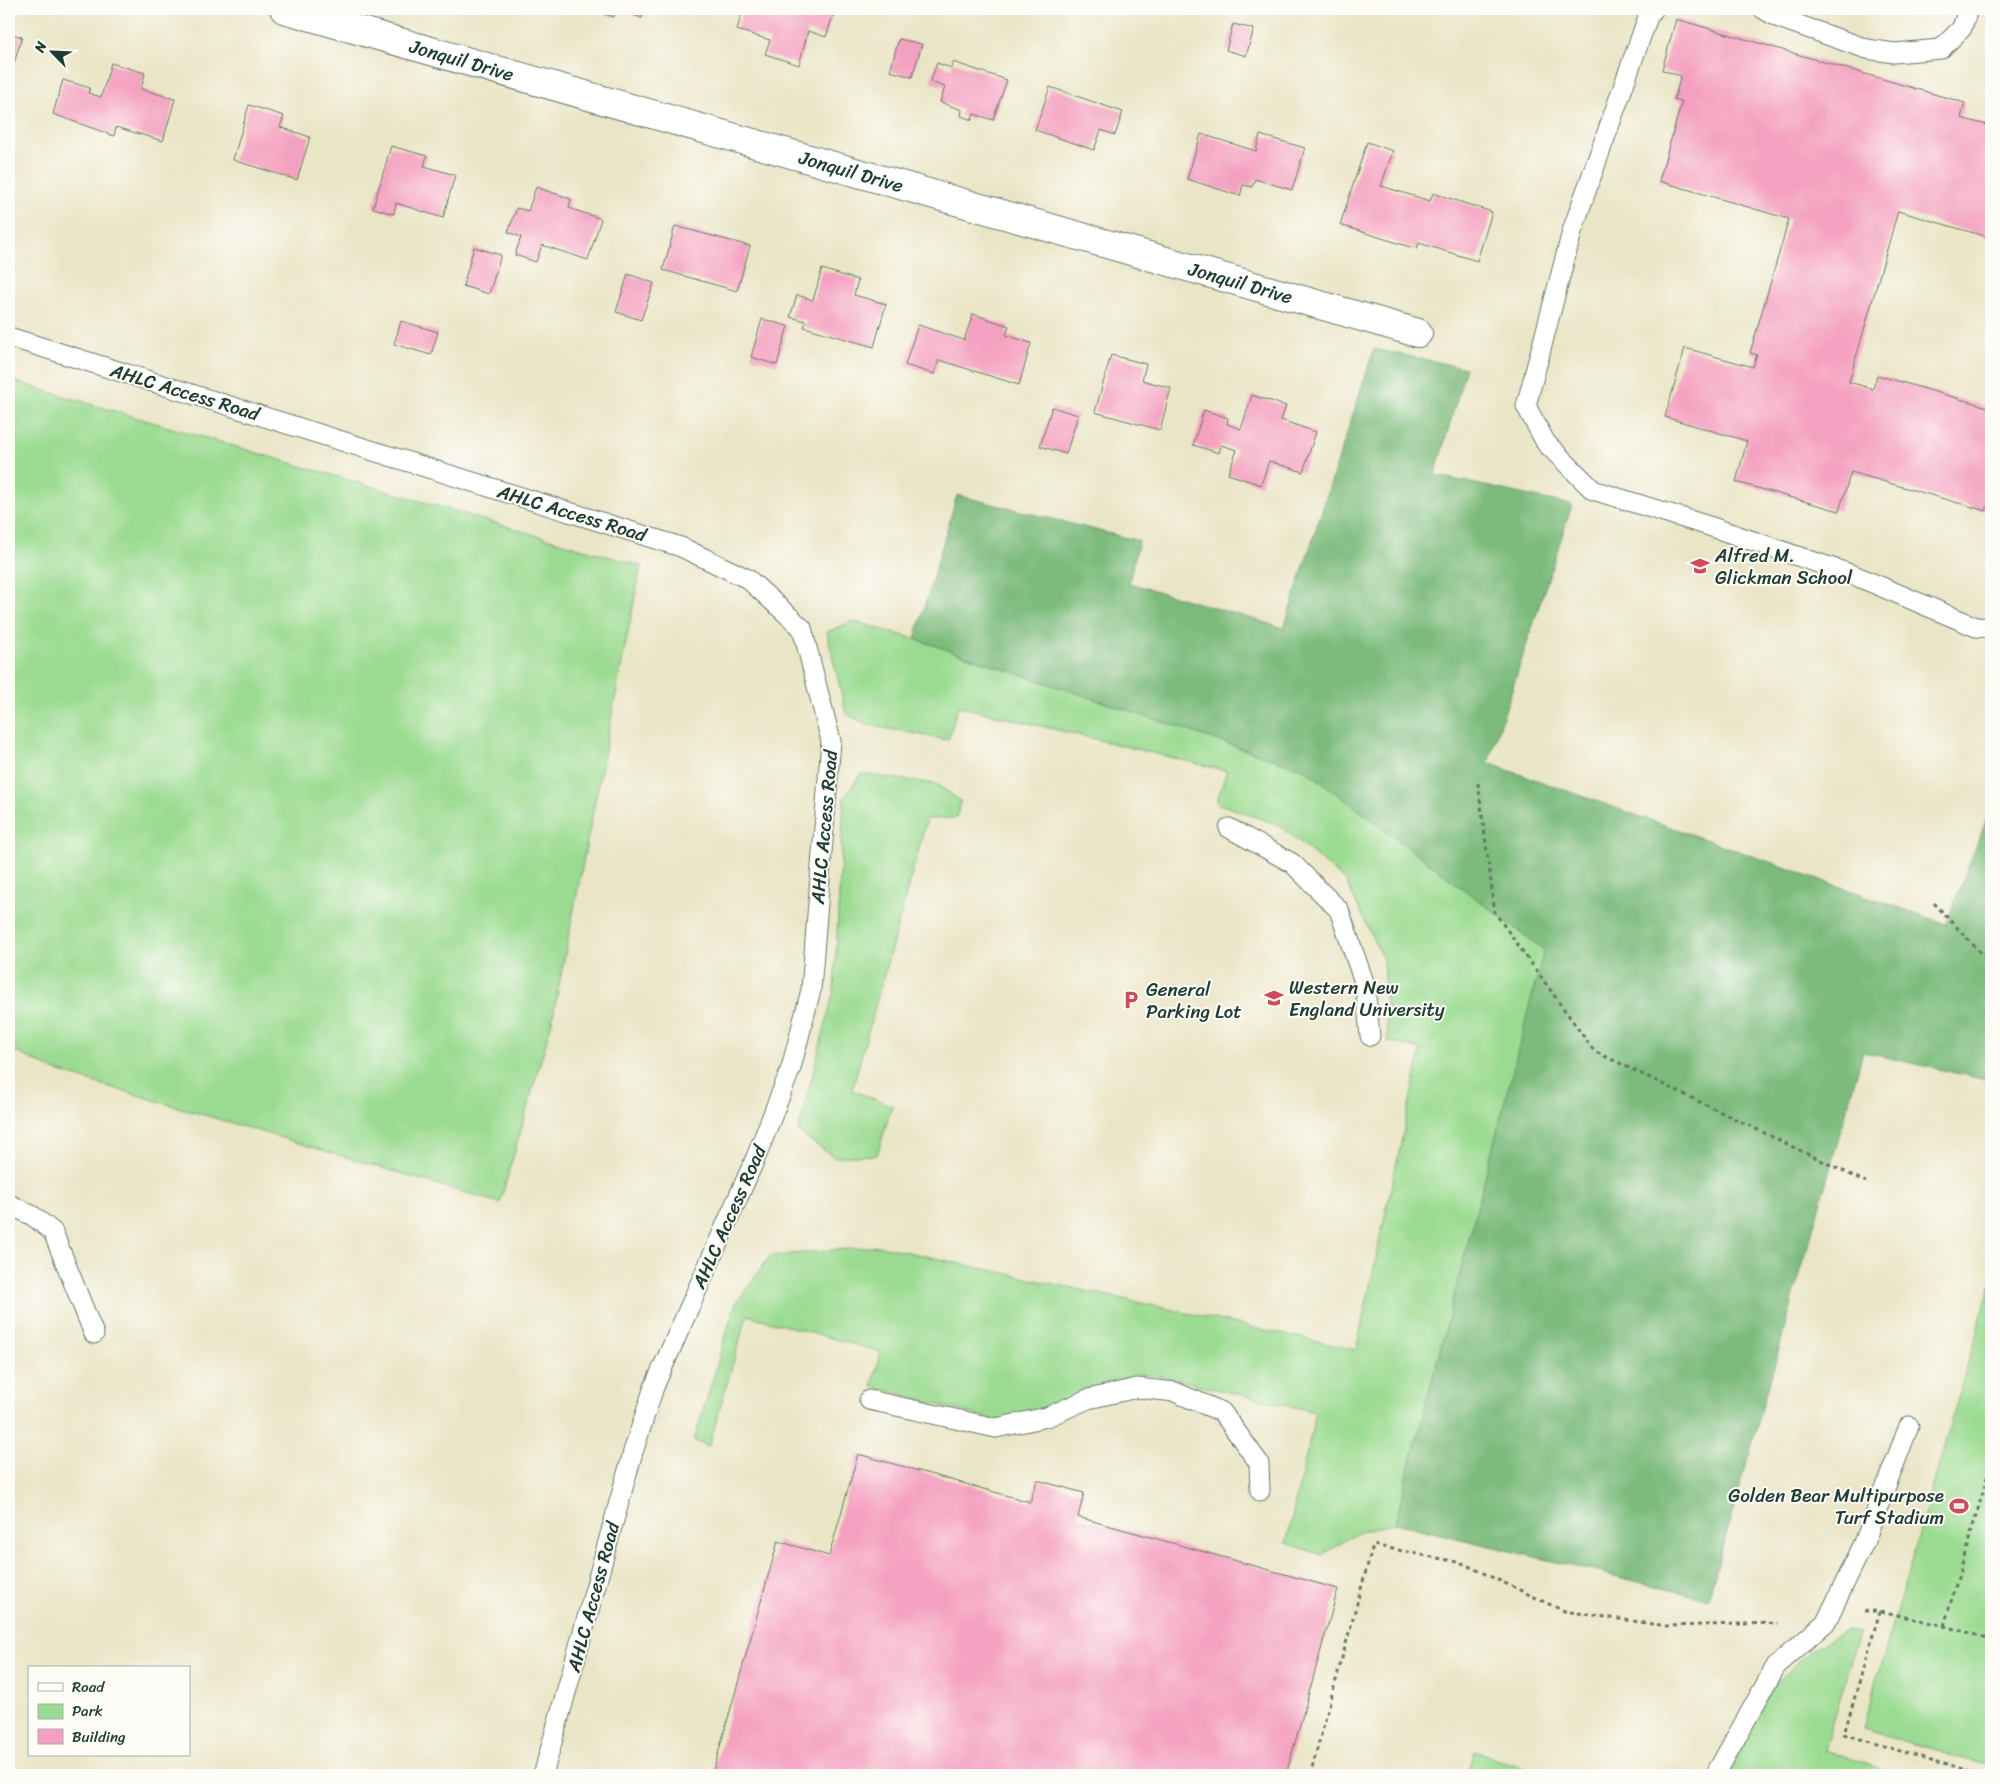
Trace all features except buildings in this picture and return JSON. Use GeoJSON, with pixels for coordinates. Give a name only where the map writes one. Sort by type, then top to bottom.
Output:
{"type":"FeatureCollection","features":[{"type":"Feature","properties":{"kind":"street","name":"Jonquil Drive"},"geometry":{"type":"LineString","coordinates":[[284,9],[1418,333]]}},
{"type":"Feature","properties":{"kind":"lane"},"geometry":{"type":"LineString","coordinates":[[1654,9],[1649,14],[1573,228],[1526,406],[1534,421],[1546,443],[1593,490],[1712,527],[1847,573],[1976,627],[1991,628]]}},
{"type":"Feature","properties":{"kind":"lane"},"geometry":{"type":"LineString","coordinates":[[1763,9],[1779,18],[1867,49],[1894,53],[1941,49],[1962,28],[1968,9]]}},
{"type":"Feature","properties":{"kind":"lane","name":"AHLC Access Road"},"geometry":{"type":"LineString","coordinates":[[9,337],[682,547],[748,579],[802,628],[831,741],[811,990],[791,1068],[756,1157],[654,1387],[633,1452],[544,1775]]}},
{"type":"Feature","properties":{"kind":"lane"},"geometry":{"type":"LineString","coordinates":[[1229,828],[1292,863],[1339,910],[1365,985],[1370,1036]]}},
{"type":"Feature","properties":{"kind":"lane"},"geometry":{"type":"LineString","coordinates":[[9,1204],[33,1216],[53,1232],[94,1334]]}},
{"type":"Feature","properties":{"kind":"lane"},"geometry":{"type":"LineString","coordinates":[[869,1400],[996,1428],[1047,1417],[1088,1399],[1138,1388],[1175,1392],[1222,1412],[1259,1463],[1260,1491]]}},
{"type":"Feature","properties":{"kind":"lane"},"geometry":{"type":"LineString","coordinates":[[1715,1775],[1776,1666],[1826,1622],[1864,1544],[1910,1426]]}},
{"type":"Feature","properties":{"kind":"path"},"geometry":{"type":"LineString","coordinates":[[1478,783],[1495,913],[1594,1052],[1866,1182]]}},
{"type":"Feature","properties":{"kind":"path"},"geometry":{"type":"LineString","coordinates":[[1934,903],[1991,964]]}},
{"type":"Feature","properties":{"kind":"path"},"geometry":{"type":"LineString","coordinates":[[1944,1626],[1991,1464]]}},
{"type":"Feature","properties":{"kind":"path"},"geometry":{"type":"LineString","coordinates":[[1310,1775],[1373,1546],[1462,1563],[1564,1611],[1667,1626],[1826,1622],[1847,1612],[1880,1611],[1991,1639]]}},
{"type":"Feature","properties":{"kind":"path"},"geometry":{"type":"LineString","coordinates":[[1880,1611],[1844,1734],[1980,1775]]}},
{"type":"Feature","properties":{"kind":"green space"},"geometry":{"type":"Polygon","coordinates":[[[1374,349],[1466,368],[1435,475],[1572,505],[1488,763],[1946,924],[1991,808],[1991,1081],[1863,1052],[1708,1599],[1395,1523],[1544,950],[1306,770],[915,639],[957,495],[1139,541],[1129,583],[1284,628],[1374,349]]]}},
{"type":"Feature","properties":{"kind":"green space"},"geometry":{"type":"Polygon","coordinates":[[[9,380],[641,566],[552,1021],[500,1203],[53,1070],[9,1048],[9,380]]]}},
{"type":"Feature","properties":{"kind":"green space"},"geometry":{"type":"Polygon","coordinates":[[[853,621],[915,639],[1306,770],[1545,950],[1395,1523],[1357,1533],[1322,1555],[1286,1543],[1316,1412],[1161,1376],[1135,1374],[1032,1416],[997,1421],[872,1386],[881,1352],[747,1315],[709,1446],[694,1441],[735,1305],[770,1256],[880,1246],[1356,1350],[1421,1050],[1388,1041],[1383,959],[1345,880],[1279,825],[1216,803],[1227,771],[958,706],[948,740],[868,725],[846,714],[827,632],[853,621]]]}},
{"type":"Feature","properties":{"kind":"green space"},"geometry":{"type":"Polygon","coordinates":[[[861,774],[936,784],[961,801],[956,818],[927,819],[852,1090],[892,1106],[877,1155],[834,1157],[798,1132],[834,991],[844,798],[861,774]]]}},
{"type":"Feature","properties":{"kind":"green space","name":"Golden Bear Multipurpose Turf Stadium"},"geometry":{"type":"Polygon","coordinates":[[[1991,1283],[1991,1766],[1863,1729],[1991,1283]]]}},
{"type":"Feature","properties":{"kind":"green space"},"geometry":{"type":"Polygon","coordinates":[[[1846,1632],[1858,1634],[1825,1751],[1902,1775],[1730,1775],[1745,1738],[1774,1684],[1812,1649],[1846,1632]]]}},
{"type":"Feature","properties":{"kind":"green space"},"geometry":{"type":"Polygon","coordinates":[[[1475,1751],[1545,1775],[1467,1775],[1475,1751]]]}},
{"type":"Feature","properties":{"kind":"place","name":"Alfred M. Glickman School"},"geometry":{"type":"Point","coordinates":[1700,566]}},
{"type":"Feature","properties":{"kind":"place","name":"Western New England University"},"geometry":{"type":"Point","coordinates":[1274,998]}},
{"type":"Feature","properties":{"kind":"place","name":"General Parking Lot"},"geometry":{"type":"Point","coordinates":[1131,1000]}},
{"type":"Feature","properties":{"kind":"place","name":"Golden Bear Multipurpose Turf Stadium"},"geometry":{"type":"Point","coordinates":[1959,1506]}}]}
